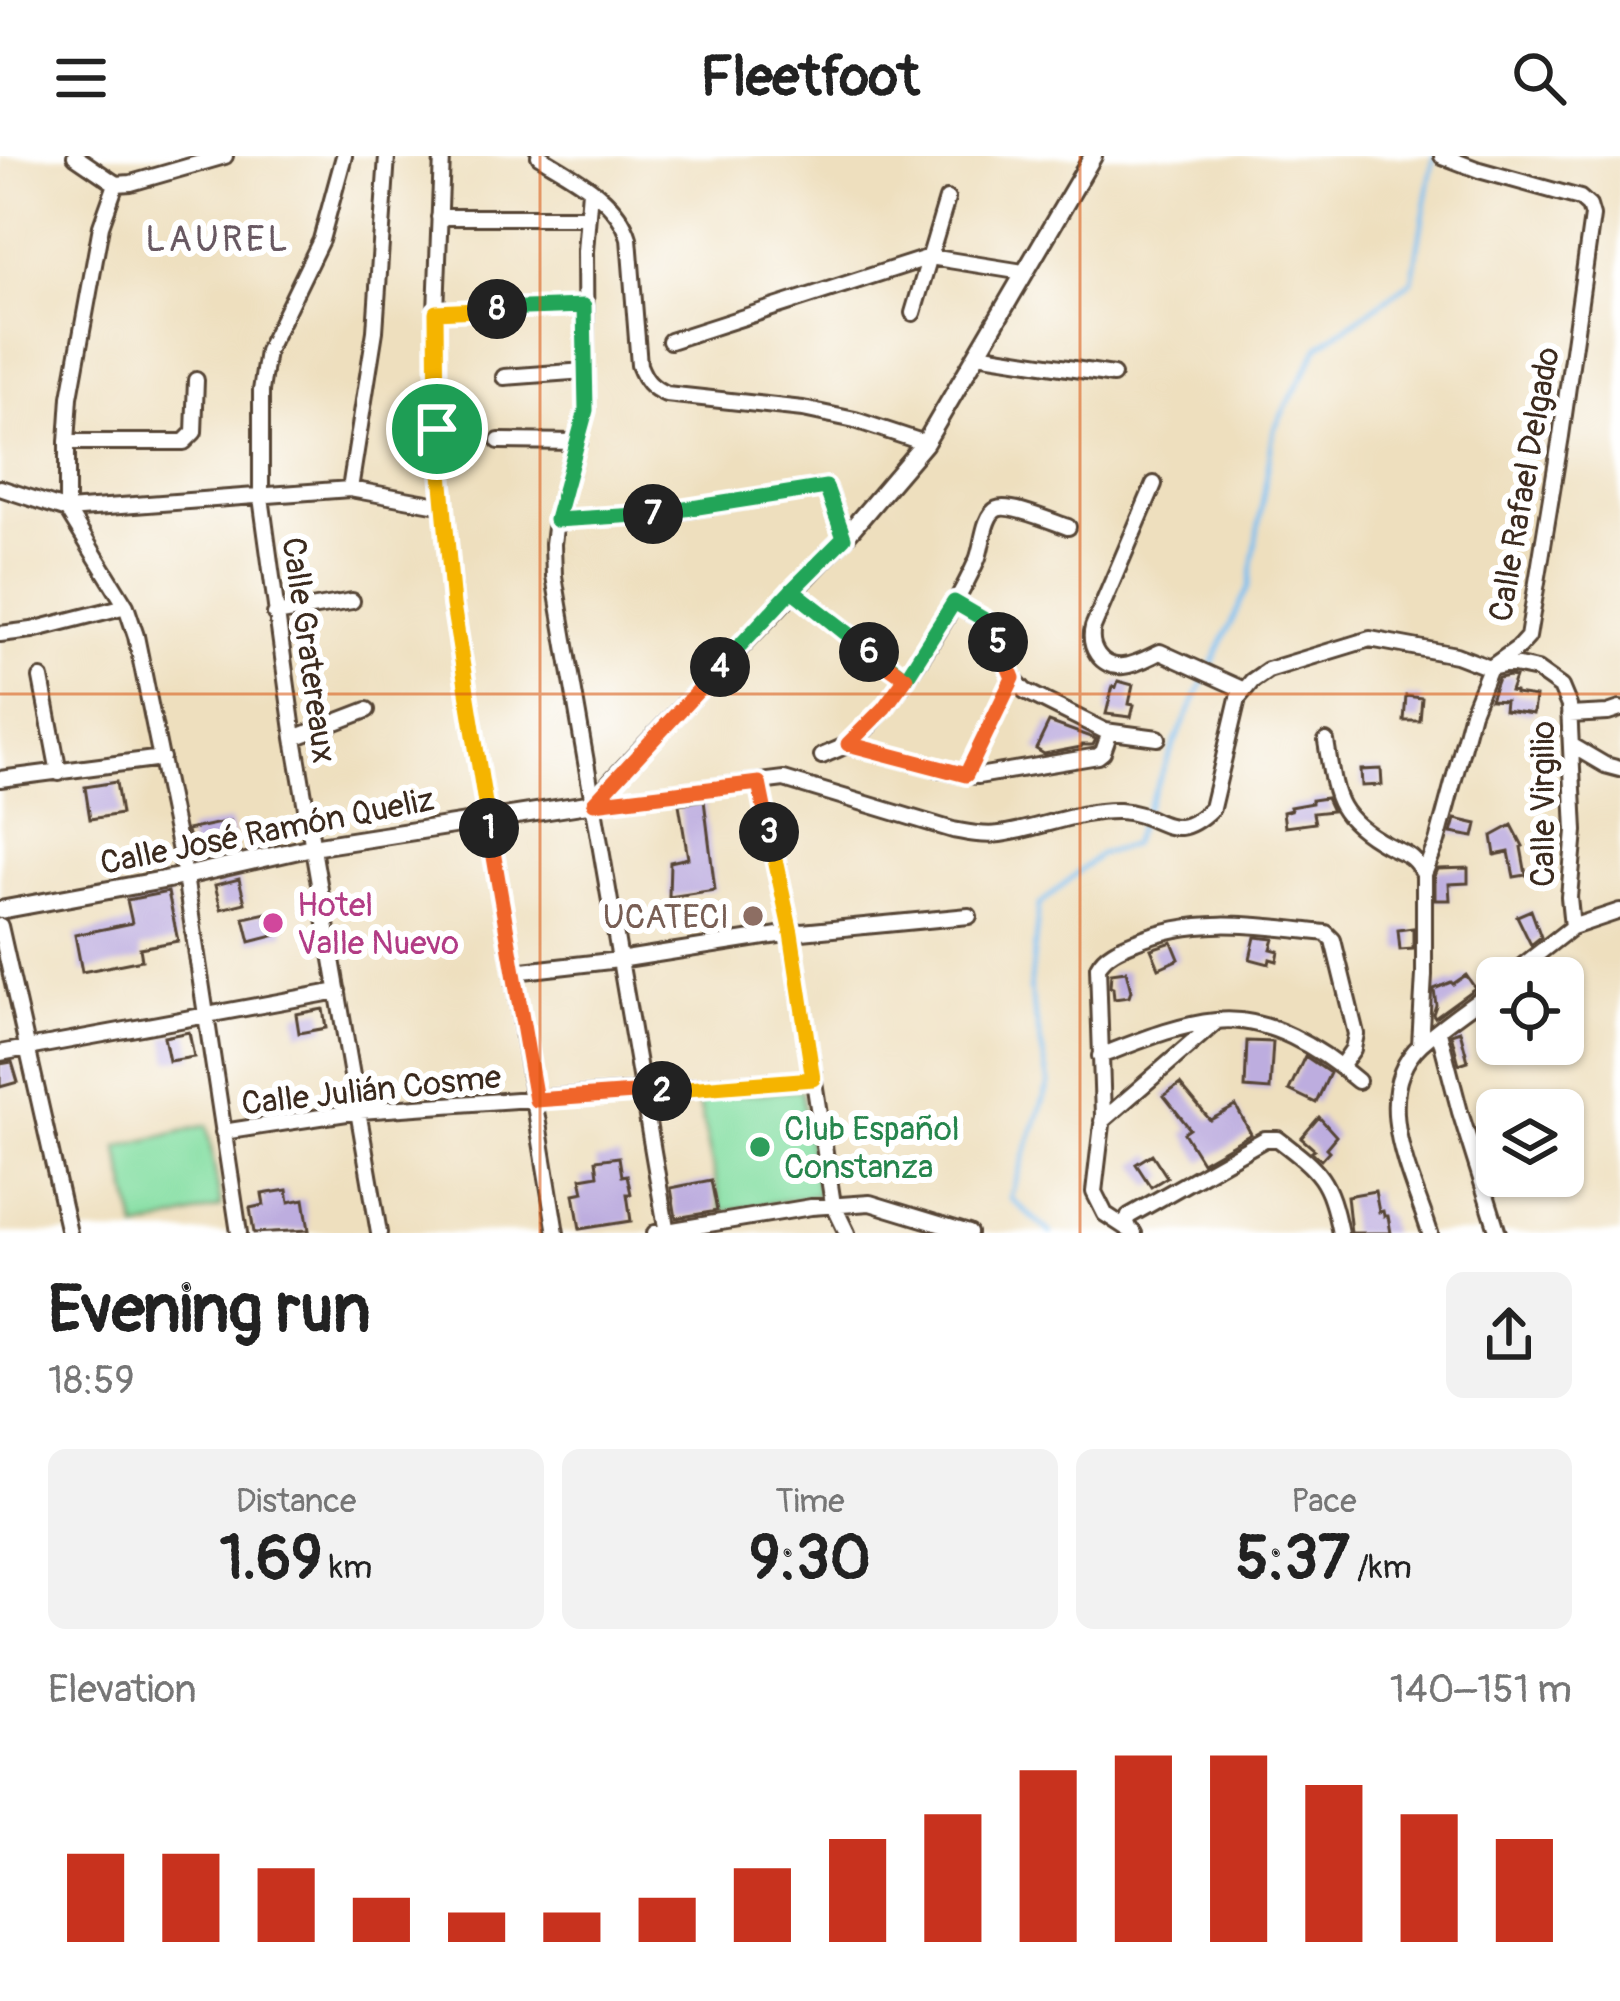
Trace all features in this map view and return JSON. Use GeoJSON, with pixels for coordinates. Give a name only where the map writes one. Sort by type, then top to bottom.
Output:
{"type":"FeatureCollection","features":[{"type":"Feature","properties":{"kind":"street"},"geometry":{"type":"LineString","coordinates":[[75,156],[116,184],[225,156]]}},
{"type":"Feature","properties":{"kind":"street","name":"Calle Gratereaux"},"geometry":{"type":"LineString","coordinates":[[344,156],[322,240],[267,351],[261,391],[260,497],[294,738],[380,1233]]}},
{"type":"Feature","properties":{"kind":"street"},"geometry":{"type":"LineString","coordinates":[[350,489],[375,332],[387,156]]}},
{"type":"Feature","properties":{"kind":"street"},"geometry":{"type":"LineString","coordinates":[[442,156],[437,429],[453,605],[556,1233]]}},
{"type":"Feature","properties":{"kind":"street"},"geometry":{"type":"LineString","coordinates":[[539,156],[614,208],[624,222],[639,364],[655,389],[803,409],[925,443]]}},
{"type":"Feature","properties":{"kind":"street"},"geometry":{"type":"LineString","coordinates":[[594,803],[844,538],[925,443],[1093,156]]}},
{"type":"Feature","properties":{"kind":"street","name":"Calle Rafael Delgado"},"geometry":{"type":"LineString","coordinates":[[1420,1045],[1424,874],[1472,712],[1490,668],[1528,637],[1592,216],[1580,198],[1480,163],[1444,157]]}},
{"type":"Feature","properties":{"kind":"street"},"geometry":{"type":"LineString","coordinates":[[116,184],[101,226],[70,397],[68,510],[126,606],[136,636],[185,876],[238,1233]]}},
{"type":"Feature","properties":{"kind":"street"},"geometry":{"type":"LineString","coordinates":[[590,190],[584,306],[586,410],[556,520],[554,576],[663,1232],[833,1204],[884,1205],[969,1233]]}},
{"type":"Feature","properties":{"kind":"street"},"geometry":{"type":"LineString","coordinates":[[913,313],[947,199]]}},
{"type":"Feature","properties":{"kind":"street"},"geometry":{"type":"LineString","coordinates":[[439,217],[587,217]]}},
{"type":"Feature","properties":{"kind":"street"},"geometry":{"type":"LineString","coordinates":[[670,341],[930,257],[1023,272]]}},
{"type":"Feature","properties":{"kind":"street"},"geometry":{"type":"LineString","coordinates":[[436,312],[584,306]]}},
{"type":"Feature","properties":{"kind":"street"},"geometry":{"type":"LineString","coordinates":[[977,354],[1113,375]]}},
{"type":"Feature","properties":{"kind":"street"},"geometry":{"type":"LineString","coordinates":[[504,377],[585,371]]}},
{"type":"Feature","properties":{"kind":"street"},"geometry":{"type":"LineString","coordinates":[[67,442],[184,442],[194,432],[196,380]]}},
{"type":"Feature","properties":{"kind":"street"},"geometry":{"type":"LineString","coordinates":[[499,441],[579,442]]}},
{"type":"Feature","properties":{"kind":"street"},"geometry":{"type":"LineString","coordinates":[[1154,484],[1090,641],[1096,654],[1114,666],[1129,666],[1160,652],[1244,690]]}},
{"type":"Feature","properties":{"kind":"street"},"geometry":{"type":"LineString","coordinates":[[556,520],[662,514],[823,487],[844,538]]}},
{"type":"Feature","properties":{"kind":"street"},"geometry":{"type":"LineString","coordinates":[[0,488],[68,510],[350,489],[444,506]]}},
{"type":"Feature","properties":{"kind":"street"},"geometry":{"type":"LineString","coordinates":[[822,756],[848,744],[906,678],[978,558],[990,514],[1010,508],[1068,527]]}},
{"type":"Feature","properties":{"kind":"street"},"geometry":{"type":"LineString","coordinates":[[792,590],[906,678]]}},
{"type":"Feature","properties":{"kind":"street"},"geometry":{"type":"LineString","coordinates":[[275,614],[352,601]]}},
{"type":"Feature","properties":{"kind":"street"},"geometry":{"type":"LineString","coordinates":[[954,602],[990,626],[1013,678],[1025,691],[1110,732],[1158,738]]}},
{"type":"Feature","properties":{"kind":"street"},"geometry":{"type":"LineString","coordinates":[[0,634],[126,606]]}},
{"type":"Feature","properties":{"kind":"street","name":"Calle Virgilio"},"geometry":{"type":"LineString","coordinates":[[1244,690],[1268,670],[1370,638],[1456,655],[1490,668],[1509,664],[1537,670],[1562,687],[1569,706],[1575,832],[1569,897],[1572,927]]}},
{"type":"Feature","properties":{"kind":"street"},"geometry":{"type":"LineString","coordinates":[[40,678],[59,773]]}},
{"type":"Feature","properties":{"kind":"street"},"geometry":{"type":"LineString","coordinates":[[966,775],[1013,678]]}},
{"type":"Feature","properties":{"kind":"street","name":"Calle José Ramón Queliz"},"geometry":{"type":"LineString","coordinates":[[0,910],[312,847],[784,779],[975,834],[998,834],[1120,811],[1170,828],[1186,827],[1213,808],[1238,698],[1244,690]]}},
{"type":"Feature","properties":{"kind":"street"},"geometry":{"type":"LineString","coordinates":[[1569,715],[1620,709]]}},
{"type":"Feature","properties":{"kind":"street"},"geometry":{"type":"LineString","coordinates":[[294,738],[367,710]]}},
{"type":"Feature","properties":{"kind":"street"},"geometry":{"type":"LineString","coordinates":[[848,744],[966,775],[990,776],[1098,756],[1110,732]]}},
{"type":"Feature","properties":{"kind":"street"},"geometry":{"type":"LineString","coordinates":[[1326,741],[1333,784],[1346,815],[1385,844],[1413,857],[1424,874]]}},
{"type":"Feature","properties":{"kind":"street"},"geometry":{"type":"LineString","coordinates":[[1571,745],[1620,769]]}},
{"type":"Feature","properties":{"kind":"street"},"geometry":{"type":"LineString","coordinates":[[0,779],[162,758]]}},
{"type":"Feature","properties":{"kind":"street"},"geometry":{"type":"LineString","coordinates":[[759,783],[791,933],[833,1204],[847,1233]]}},
{"type":"Feature","properties":{"kind":"street"},"geometry":{"type":"LineString","coordinates":[[1534,957],[1572,927],[1620,910]]}},
{"type":"Feature","properties":{"kind":"street"},"geometry":{"type":"LineString","coordinates":[[514,972],[791,933],[969,916]]}},
{"type":"Feature","properties":{"kind":"street"},"geometry":{"type":"LineString","coordinates":[[1132,1232],[1105,1214],[1094,1192],[1102,1121],[1098,967],[1103,958],[1153,933],[1183,926],[1223,923],[1326,933],[1333,940],[1356,1034],[1353,1049],[1341,1066]]}},
{"type":"Feature","properties":{"kind":"street"},"geometry":{"type":"LineString","coordinates":[[0,926],[69,1233]]}},
{"type":"Feature","properties":{"kind":"street"},"geometry":{"type":"LineString","coordinates":[[0,1053],[338,991]]}},
{"type":"Feature","properties":{"kind":"street"},"geometry":{"type":"LineString","coordinates":[[1430,1233],[1396,1126],[1395,1097],[1406,1065],[1420,1045],[1476,1003]]}},
{"type":"Feature","properties":{"kind":"street"},"geometry":{"type":"LineString","coordinates":[[1100,1056],[1219,1020],[1288,1034],[1358,1081]]}},
{"type":"Feature","properties":{"kind":"street"},"geometry":{"type":"LineString","coordinates":[[1102,1121],[1219,1020]]}},
{"type":"Feature","properties":{"kind":"street"},"geometry":{"type":"LineString","coordinates":[[1439,1032],[1498,1233]]}},
{"type":"Feature","properties":{"kind":"street","name":"Calle Julián Cosme"},"geometry":{"type":"LineString","coordinates":[[223,1132],[360,1111],[813,1079]]}},
{"type":"Feature","properties":{"kind":"street"},"geometry":{"type":"LineString","coordinates":[[1132,1232],[1127,1222],[1130,1216],[1272,1138],[1314,1167],[1326,1183],[1340,1233]]}},
{"type":"Feature","properties":{"kind":"green space","name":"Club Español Constanza"},"geometry":{"type":"Polygon","coordinates":[[[801,1090],[818,1195],[722,1211],[698,1098],[801,1090]]]}},
{"type":"Feature","properties":{"kind":"green space"},"geometry":{"type":"Polygon","coordinates":[[[207,1125],[221,1207],[137,1230],[118,1147],[207,1125]]]}},
{"type":"Feature","properties":{"kind":"building"},"geometry":{"type":"Polygon","coordinates":[[[1515,677],[1510,691],[1535,697],[1533,714],[1504,710],[1505,701],[1490,700],[1498,678],[1515,677]]]}},
{"type":"Feature","properties":{"kind":"building"},"geometry":{"type":"Polygon","coordinates":[[[1118,681],[1133,685],[1131,717],[1106,714],[1118,681]]]}},
{"type":"Feature","properties":{"kind":"building"},"geometry":{"type":"Polygon","coordinates":[[[1406,696],[1422,698],[1420,721],[1404,721],[1406,696]]]}},
{"type":"Feature","properties":{"kind":"building"},"geometry":{"type":"Polygon","coordinates":[[[1049,722],[1096,739],[1093,745],[1044,754],[1036,749],[1049,722]]]}},
{"type":"Feature","properties":{"kind":"building"},"geometry":{"type":"Polygon","coordinates":[[[1381,769],[1382,785],[1362,786],[1361,770],[1381,769]]]}},
{"type":"Feature","properties":{"kind":"building"},"geometry":{"type":"Polygon","coordinates":[[[116,782],[121,814],[90,819],[85,787],[116,782]]]}},
{"type":"Feature","properties":{"kind":"building"},"geometry":{"type":"Polygon","coordinates":[[[1326,798],[1332,811],[1313,813],[1315,823],[1285,827],[1283,812],[1290,807],[1326,798]]]}},
{"type":"Feature","properties":{"kind":"building"},"geometry":{"type":"Polygon","coordinates":[[[704,800],[715,890],[669,897],[670,862],[688,858],[679,804],[704,800]]]}},
{"type":"Feature","properties":{"kind":"building"},"geometry":{"type":"Polygon","coordinates":[[[1455,819],[1477,824],[1474,837],[1451,833],[1455,819]]]}},
{"type":"Feature","properties":{"kind":"building"},"geometry":{"type":"Polygon","coordinates":[[[230,821],[236,849],[193,859],[187,830],[230,821]]]}},
{"type":"Feature","properties":{"kind":"building"},"geometry":{"type":"Polygon","coordinates":[[[1512,825],[1523,846],[1526,875],[1514,877],[1509,852],[1495,855],[1492,836],[1512,825]]]}},
{"type":"Feature","properties":{"kind":"building"},"geometry":{"type":"Polygon","coordinates":[[[1468,868],[1468,883],[1449,884],[1450,900],[1435,900],[1438,869],[1468,868]]]}},
{"type":"Feature","properties":{"kind":"building"},"geometry":{"type":"Polygon","coordinates":[[[239,879],[245,903],[221,909],[215,885],[239,879]]]}},
{"type":"Feature","properties":{"kind":"building"},"geometry":{"type":"Polygon","coordinates":[[[168,892],[178,941],[140,948],[142,960],[82,972],[75,935],[132,923],[127,900],[168,892]]]}},
{"type":"Feature","properties":{"kind":"building"},"geometry":{"type":"Polygon","coordinates":[[[279,910],[285,933],[250,942],[244,918],[279,910]]]}},
{"type":"Feature","properties":{"kind":"building"},"geometry":{"type":"Polygon","coordinates":[[[1531,910],[1541,937],[1531,945],[1517,916],[1531,910]]]}},
{"type":"Feature","properties":{"kind":"building"},"geometry":{"type":"Polygon","coordinates":[[[1413,928],[1413,949],[1400,950],[1398,930],[1413,928]]]}},
{"type":"Feature","properties":{"kind":"building"},"geometry":{"type":"Polygon","coordinates":[[[1255,937],[1274,939],[1271,949],[1279,951],[1277,961],[1250,959],[1255,937]]]}},
{"type":"Feature","properties":{"kind":"building"},"geometry":{"type":"Polygon","coordinates":[[[1172,942],[1179,959],[1159,968],[1151,949],[1172,942]]]}},
{"type":"Feature","properties":{"kind":"building"},"geometry":{"type":"Polygon","coordinates":[[[1126,971],[1129,997],[1114,999],[1111,973],[1126,971]]]}},
{"type":"Feature","properties":{"kind":"building"},"geometry":{"type":"Polygon","coordinates":[[[1466,975],[1475,988],[1435,1017],[1434,989],[1466,975]]]}},
{"type":"Feature","properties":{"kind":"building"},"geometry":{"type":"Polygon","coordinates":[[[323,1009],[326,1028],[299,1033],[296,1014],[323,1009]]]}},
{"type":"Feature","properties":{"kind":"building"},"geometry":{"type":"Polygon","coordinates":[[[1460,1031],[1468,1061],[1459,1064],[1451,1034],[1460,1031]]]}},
{"type":"Feature","properties":{"kind":"building"},"geometry":{"type":"Polygon","coordinates":[[[189,1032],[194,1057],[169,1061],[164,1037],[189,1032]]]}},
{"type":"Feature","properties":{"kind":"building"},"geometry":{"type":"Polygon","coordinates":[[[1247,1041],[1273,1042],[1270,1090],[1245,1088],[1247,1041]]]}},
{"type":"Feature","properties":{"kind":"building"},"geometry":{"type":"Polygon","coordinates":[[[1305,1056],[1330,1073],[1316,1103],[1289,1090],[1305,1056]]]}},
{"type":"Feature","properties":{"kind":"building"},"geometry":{"type":"Polygon","coordinates":[[[12,1062],[18,1082],[0,1087],[0,1064],[12,1062]]]}},
{"type":"Feature","properties":{"kind":"building"},"geometry":{"type":"Polygon","coordinates":[[[1180,1084],[1210,1120],[1236,1106],[1251,1134],[1202,1162],[1184,1133],[1190,1129],[1164,1096],[1180,1084]]]}},
{"type":"Feature","properties":{"kind":"building"},"geometry":{"type":"Polygon","coordinates":[[[1319,1117],[1336,1136],[1321,1160],[1301,1138],[1319,1117]]]}},
{"type":"Feature","properties":{"kind":"building"},"geometry":{"type":"Polygon","coordinates":[[[1152,1154],[1167,1177],[1151,1187],[1136,1164],[1152,1154]]]}},
{"type":"Feature","properties":{"kind":"building"},"geometry":{"type":"Polygon","coordinates":[[[619,1157],[631,1194],[627,1194],[631,1221],[580,1229],[574,1194],[584,1192],[581,1178],[598,1175],[596,1160],[619,1157]]]}},
{"type":"Feature","properties":{"kind":"building"},"geometry":{"type":"Polygon","coordinates":[[[711,1180],[717,1211],[676,1218],[671,1188],[711,1180]]]}},
{"type":"Feature","properties":{"kind":"building"},"geometry":{"type":"Polygon","coordinates":[[[287,1190],[289,1202],[304,1199],[309,1230],[254,1233],[250,1208],[264,1205],[262,1194],[287,1190]]]}},
{"type":"Feature","properties":{"kind":"building"},"geometry":{"type":"Polygon","coordinates":[[[1375,1191],[1379,1212],[1388,1216],[1391,1233],[1351,1233],[1347,1196],[1375,1191]]]}},
{"type":"Feature","properties":{"kind":"waterway"},"geometry":{"type":"LineString","coordinates":[[1051,1233],[1010,1198],[1049,1084],[1030,990],[1039,905],[1100,854],[1131,845],[1249,585],[1274,429],[1319,346],[1412,281],[1434,156]]}},
{"type":"Feature","properties":{"kind":"place","name":"UCATECI"},"geometry":{"type":"Point","coordinates":[753,916]}},
{"type":"Feature","properties":{"kind":"place","name":"Hotel Valle Nuevo"},"geometry":{"type":"Point","coordinates":[273,923]}},
{"type":"Feature","properties":{"kind":"place","name":"Club Español Constanza"},"geometry":{"type":"Point","coordinates":[760,1147]}},
{"type":"Feature","properties":{"kind":"district","name":"LAUREL"},"geometry":{"type":"Point","coordinates":[218,238]}},
{"type":"Feature","properties":{"kind":"route"},"geometry":{"type":"LineString","coordinates":[[437,429],[436,312],[584,306],[586,410],[556,520],[662,514],[826,487],[844,538],[792,590],[853,640],[906,678],[848,744],[959,774],[966,775],[1013,678],[994,632],[985,620],[954,602],[906,678],[792,590],[594,803],[759,783],[791,933],[813,1079],[536,1100],[453,605],[437,429]]}}]}
